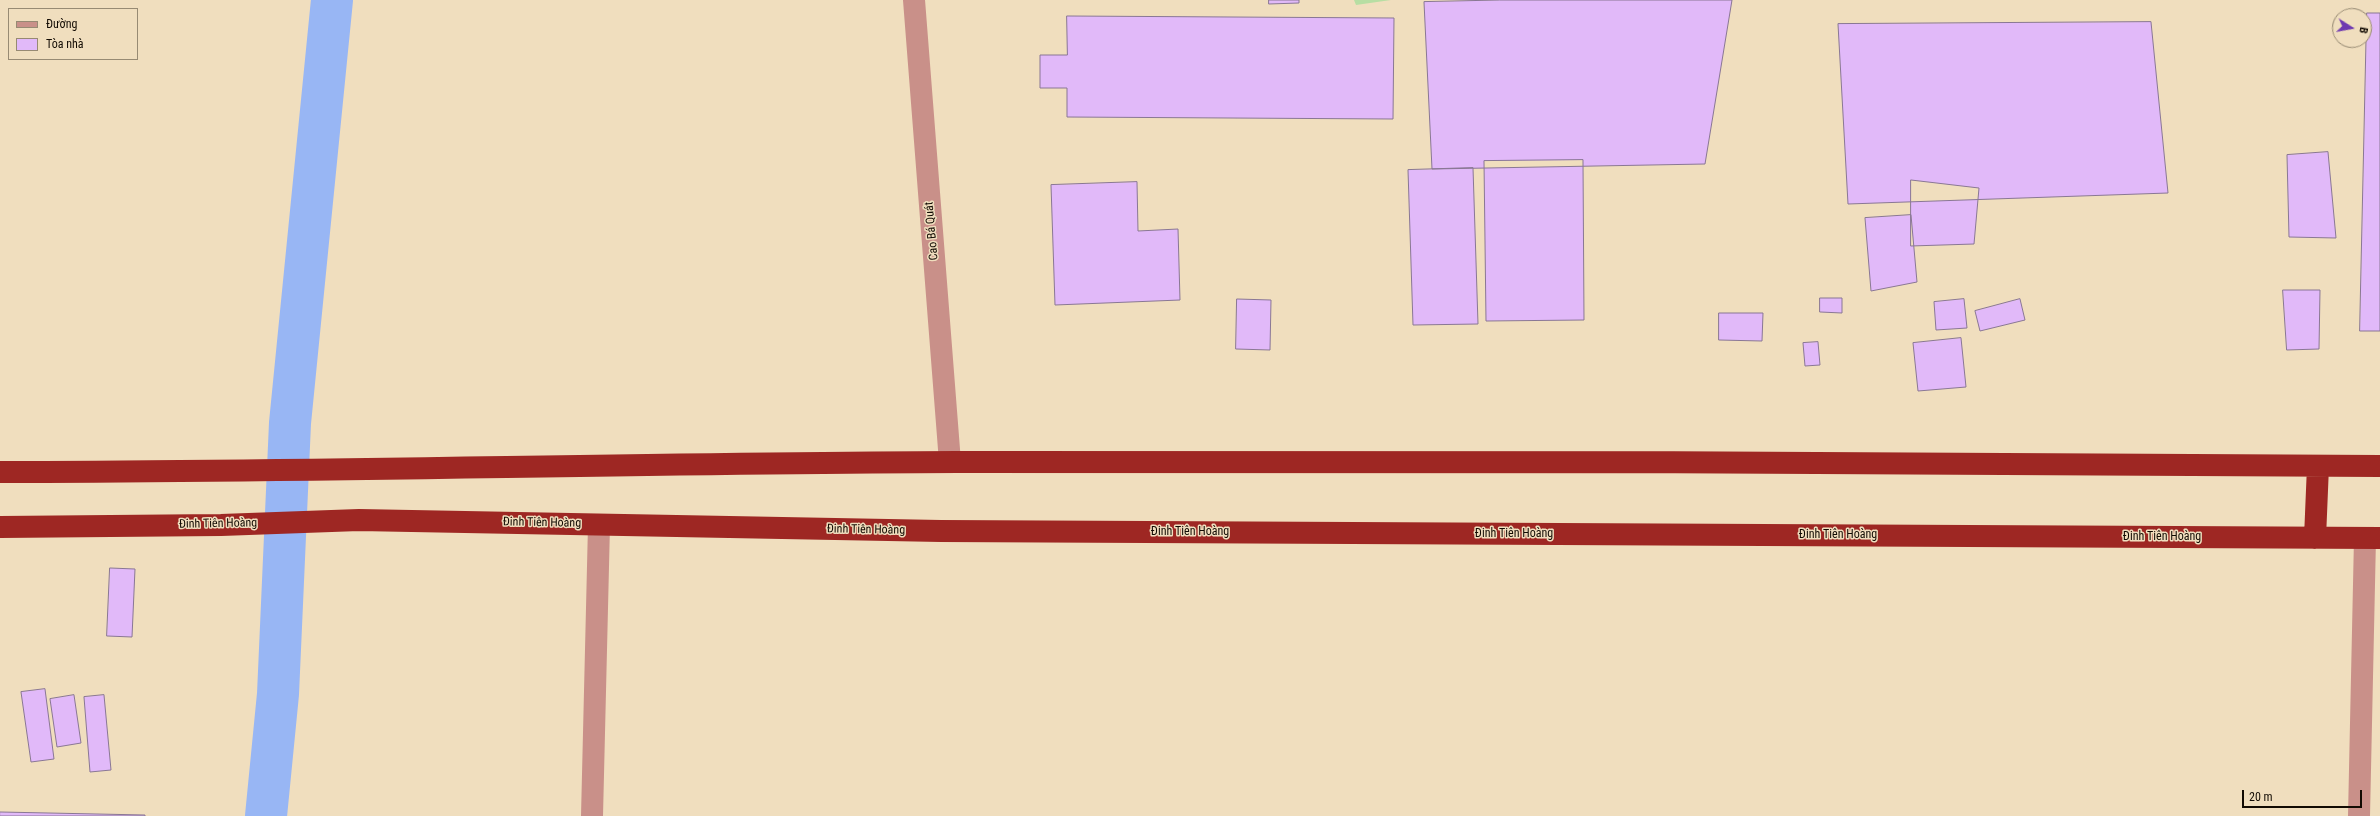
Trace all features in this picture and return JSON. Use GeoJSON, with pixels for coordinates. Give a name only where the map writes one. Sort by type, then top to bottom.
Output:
{"type":"FeatureCollection","features":[{"type":"Feature","properties":{"kind":"highway"},"geometry":{"type":"LineString","coordinates":[[0,472],[211,472],[950,462],[1675,461],[2380,466]]}},
{"type":"Feature","properties":{"kind":"highway"},"geometry":{"type":"LineString","coordinates":[[2315,538],[2318,466]]}},
{"type":"Feature","properties":{"kind":"highway","name":"Đinh Tiên Hoàng"},"geometry":{"type":"LineString","coordinates":[[0,527],[221,525],[359,520],[941,531],[2373,538]]}},
{"type":"Feature","properties":{"kind":"street","name":"Cao Bá Quát"},"geometry":{"type":"LineString","coordinates":[[914,0],[950,462]]}},
{"type":"Feature","properties":{"kind":"street"},"geometry":{"type":"LineString","coordinates":[[592,816],[599,525]]}},
{"type":"Feature","properties":{"kind":"street"},"geometry":{"type":"LineString","coordinates":[[2359,816],[2373,538]]}},
{"type":"Feature","properties":{"kind":"green space"},"geometry":{"type":"Polygon","coordinates":[[[1354,0],[1391,0],[1356,5],[1354,0]]]}},
{"type":"Feature","properties":{"kind":"building"},"geometry":{"type":"Polygon","coordinates":[[[1269,0],[1299,0],[1299,3],[1269,4],[1269,0]]]}},
{"type":"Feature","properties":{"kind":"building"},"geometry":{"type":"Polygon","coordinates":[[[1500,0],[1732,0],[1705,164],[1432,169],[1424,2],[1500,0]]]}},
{"type":"Feature","properties":{"kind":"building"},"geometry":{"type":"Polygon","coordinates":[[[2372,13],[2380,13],[2380,331],[2360,331],[2366,48],[2372,48],[2372,13]]]}},
{"type":"Feature","properties":{"kind":"building"},"geometry":{"type":"Polygon","coordinates":[[[1067,16],[1394,18],[1393,119],[1067,117],[1067,88],[1040,88],[1040,55],[1067,55],[1067,16]]]}},
{"type":"Feature","properties":{"kind":"building"},"geometry":{"type":"Polygon","coordinates":[[[2151,22],[2168,193],[1848,204],[1838,24],[2151,22]]]}},
{"type":"Feature","properties":{"kind":"building"},"geometry":{"type":"Polygon","coordinates":[[[2328,152],[2336,238],[2289,237],[2287,155],[2328,152]]]}},
{"type":"Feature","properties":{"kind":"building"},"geometry":{"type":"Polygon","coordinates":[[[1583,160],[1584,320],[1486,321],[1484,161],[1583,160]]]}},
{"type":"Feature","properties":{"kind":"building"},"geometry":{"type":"Polygon","coordinates":[[[1473,168],[1478,324],[1413,325],[1408,170],[1473,168]]]}},
{"type":"Feature","properties":{"kind":"building"},"geometry":{"type":"Polygon","coordinates":[[[1911,180],[1979,188],[1974,244],[1911,246],[1911,180]]]}},
{"type":"Feature","properties":{"kind":"building"},"geometry":{"type":"Polygon","coordinates":[[[1137,182],[1138,231],[1178,229],[1180,300],[1055,305],[1051,185],[1137,182]]]}},
{"type":"Feature","properties":{"kind":"building"},"geometry":{"type":"Polygon","coordinates":[[[1911,215],[1917,282],[1871,291],[1865,218],[1911,215]]]}},
{"type":"Feature","properties":{"kind":"building"},"geometry":{"type":"Polygon","coordinates":[[[2283,290],[2320,290],[2319,349],[2287,350],[2283,290]]]}},
{"type":"Feature","properties":{"kind":"building"},"geometry":{"type":"Polygon","coordinates":[[[1820,298],[1842,298],[1842,313],[1820,312],[1820,298]]]}},
{"type":"Feature","properties":{"kind":"building"},"geometry":{"type":"Polygon","coordinates":[[[1237,299],[1271,300],[1270,350],[1236,349],[1237,299]]]}},
{"type":"Feature","properties":{"kind":"building"},"geometry":{"type":"Polygon","coordinates":[[[1964,299],[1967,328],[1936,330],[1934,302],[1964,299]]]}},
{"type":"Feature","properties":{"kind":"building"},"geometry":{"type":"Polygon","coordinates":[[[2020,299],[2025,320],[1980,331],[1975,311],[2020,299]]]}},
{"type":"Feature","properties":{"kind":"building"},"geometry":{"type":"Polygon","coordinates":[[[1719,313],[1763,313],[1762,341],[1719,340],[1719,313]]]}},
{"type":"Feature","properties":{"kind":"building"},"geometry":{"type":"Polygon","coordinates":[[[1961,338],[1966,387],[1918,391],[1913,343],[1961,338]]]}},
{"type":"Feature","properties":{"kind":"building"},"geometry":{"type":"Polygon","coordinates":[[[1818,342],[1820,365],[1805,366],[1803,343],[1818,342]]]}},
{"type":"Feature","properties":{"kind":"building"},"geometry":{"type":"Polygon","coordinates":[[[110,568],[135,569],[132,637],[107,636],[110,568]]]}},
{"type":"Feature","properties":{"kind":"building"},"geometry":{"type":"Polygon","coordinates":[[[45,689],[54,759],[31,762],[21,692],[45,689]]]}},
{"type":"Feature","properties":{"kind":"building"},"geometry":{"type":"Polygon","coordinates":[[[74,695],[81,743],[57,747],[50,699],[74,695]]]}},
{"type":"Feature","properties":{"kind":"building"},"geometry":{"type":"Polygon","coordinates":[[[104,695],[111,770],[90,772],[84,697],[104,695]]]}},
{"type":"Feature","properties":{"kind":"building"},"geometry":{"type":"Polygon","coordinates":[[[0,812],[145,815],[145,816],[0,816],[0,812]]]}},
{"type":"Feature","properties":{"kind":"waterway"},"geometry":{"type":"LineString","coordinates":[[266,816],[278,694],[290,423],[332,0]]}}]}
